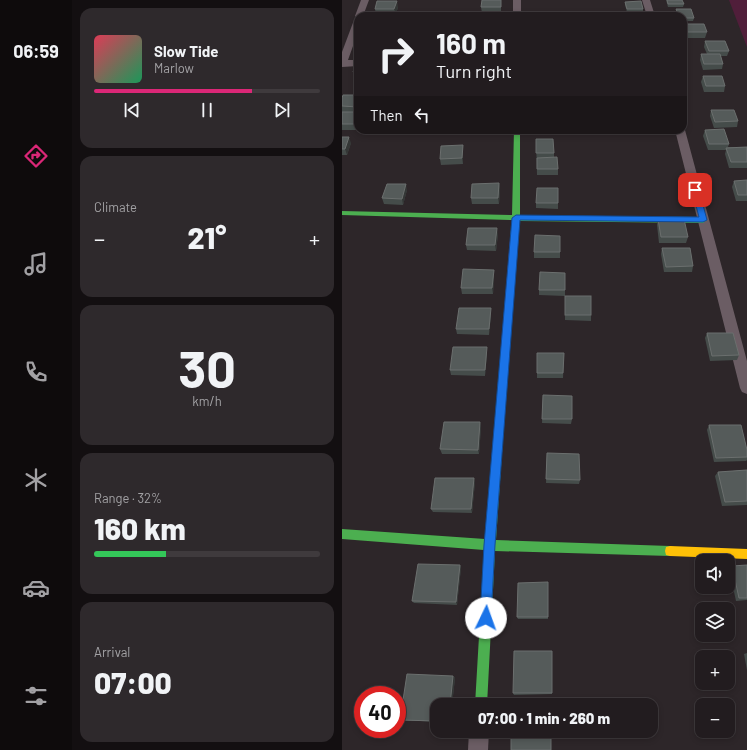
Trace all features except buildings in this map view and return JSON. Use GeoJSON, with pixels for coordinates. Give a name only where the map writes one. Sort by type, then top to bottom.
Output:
{"type":"FeatureCollection","features":[{"type":"Feature","properties":{"kind":"street"},"geometry":{"type":"LineString","coordinates":[[360,12],[365,0]]}},
{"type":"Feature","properties":{"kind":"street"},"geometry":{"type":"LineString","coordinates":[[517,0],[517,12]]}},
{"type":"Feature","properties":{"kind":"street"},"geometry":{"type":"LineString","coordinates":[[646,0],[649,12]]}},
{"type":"Feature","properties":{"kind":"street"},"geometry":{"type":"LineString","coordinates":[[354,31],[342,63],[354,63]]}},
{"type":"Feature","properties":{"kind":"street"},"geometry":{"type":"LineString","coordinates":[[481,698],[490,545],[516,218],[516,134]]}},
{"type":"Feature","properties":{"kind":"street"},"geometry":{"type":"LineString","coordinates":[[681,134],[747,388]]}},
{"type":"Feature","properties":{"kind":"street"},"geometry":{"type":"LineString","coordinates":[[342,213],[516,218],[703,220]]}},
{"type":"Feature","properties":{"kind":"street"},"geometry":{"type":"LineString","coordinates":[[342,534],[490,545],[747,554]]}},
{"type":"Feature","properties":{"kind":"street"},"geometry":{"type":"LineString","coordinates":[[478,750],[479,738]]}},
{"type":"Feature","properties":{"kind":"shaded area"},"geometry":{"type":"Polygon","coordinates":[[[729,0],[747,0],[747,47],[729,0]]]}},
{"type":"Feature","properties":{"kind":"traffic: fast"},"geometry":{"type":"LineString","coordinates":[[514,240],[516,218],[517,134]]}},
{"type":"Feature","properties":{"kind":"traffic: fast"},"geometry":{"type":"LineString","coordinates":[[342,213],[516,218],[703,220]]}},
{"type":"Feature","properties":{"kind":"traffic: fast"},"geometry":{"type":"LineString","coordinates":[[481,698],[490,545],[505,351]]}},
{"type":"Feature","properties":{"kind":"traffic: fast"},"geometry":{"type":"LineString","coordinates":[[342,534],[490,545],[670,551]]}},
{"type":"Feature","properties":{"kind":"traffic: slow"},"geometry":{"type":"LineString","coordinates":[[670,551],[747,554]]}},
{"type":"Feature","properties":{"kind":"traffic: jam"},"geometry":{"type":"LineString","coordinates":[[505,351],[514,240]]}},
{"type":"Feature","properties":{"kind":"route"},"geometry":{"type":"LineString","coordinates":[[486,618],[490,545],[516,218],[703,220],[695,190]]}}]}
